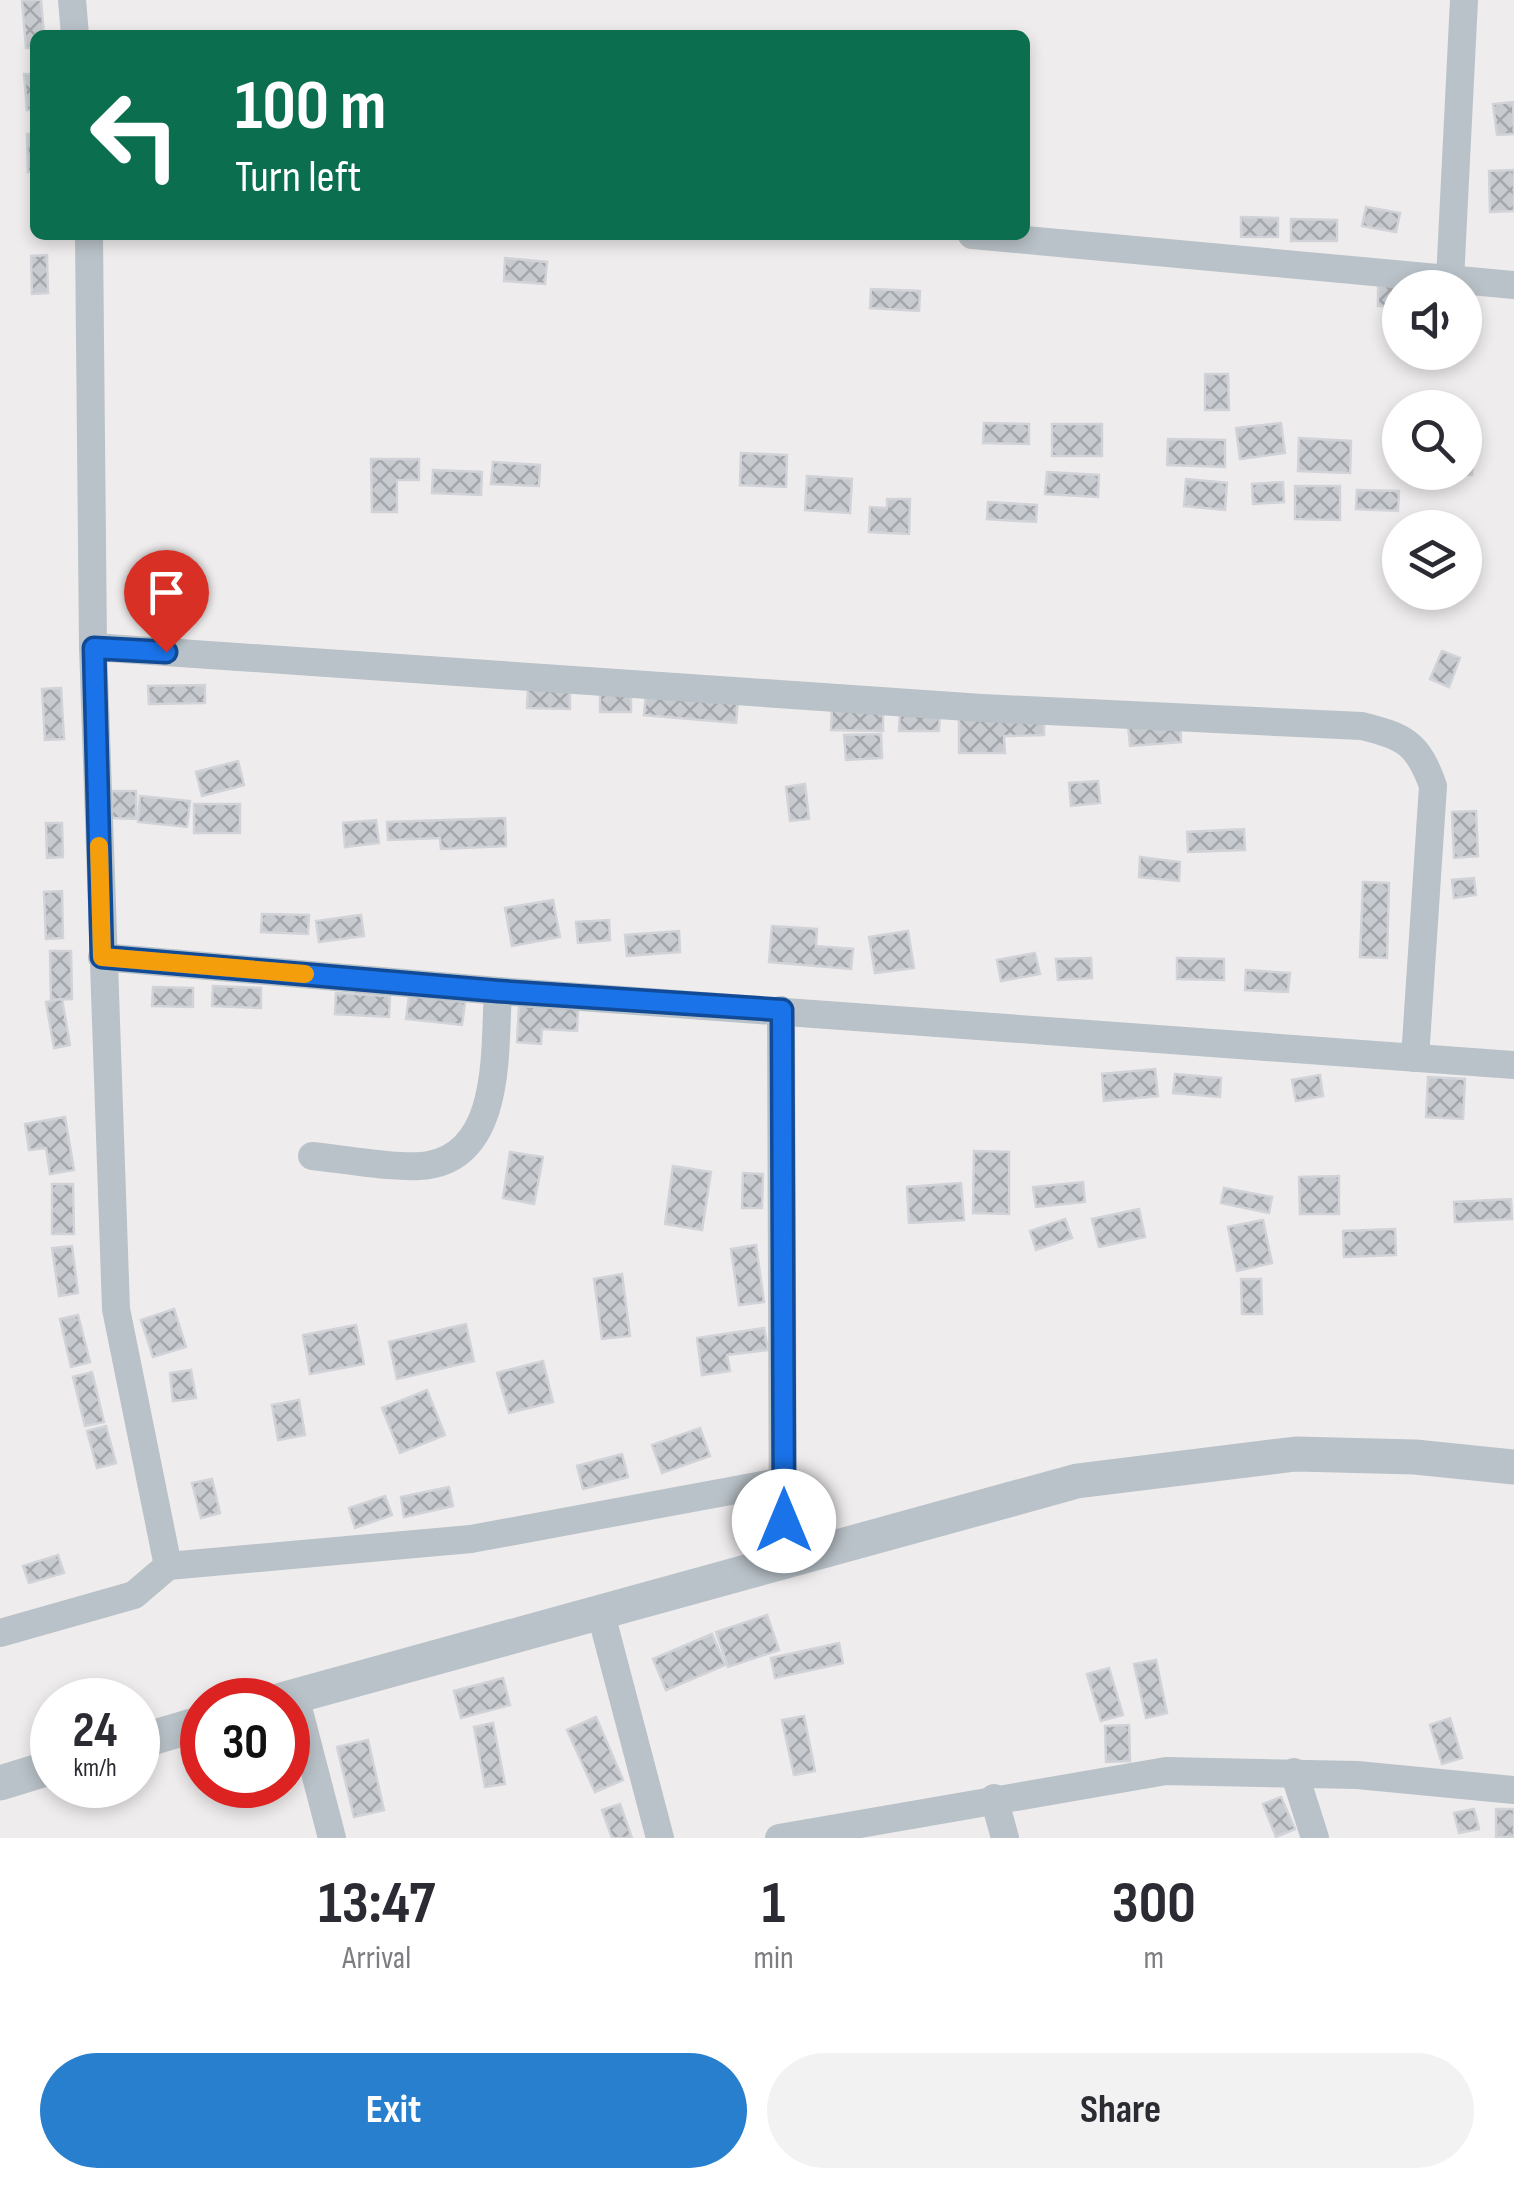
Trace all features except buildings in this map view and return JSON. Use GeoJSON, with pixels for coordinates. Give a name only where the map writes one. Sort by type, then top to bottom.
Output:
{"type":"FeatureCollection","features":[{"type":"Feature","properties":{"kind":"street"},"geometry":{"type":"LineString","coordinates":[[72,0],[75,30]]}},
{"type":"Feature","properties":{"kind":"street"},"geometry":{"type":"LineString","coordinates":[[1450,270],[1464,0]]}},
{"type":"Feature","properties":{"kind":"street"},"geometry":{"type":"LineString","coordinates":[[89,240],[94,648],[116,1309],[168,1566]]}},
{"type":"Feature","properties":{"kind":"street"},"geometry":{"type":"LineString","coordinates":[[1025,240],[1382,274]]}},
{"type":"Feature","properties":{"kind":"street"},"geometry":{"type":"LineString","coordinates":[[1482,282],[1514,285]]}},
{"type":"Feature","properties":{"kind":"street"},"geometry":{"type":"LineString","coordinates":[[94,648],[982,708],[1305,722],[1362,726],[1401,736],[1424,759],[1433,786],[1415,1058]]}},
{"type":"Feature","properties":{"kind":"street"},"geometry":{"type":"LineString","coordinates":[[102,957],[498,991],[1514,1065]]}},
{"type":"Feature","properties":{"kind":"street"},"geometry":{"type":"LineString","coordinates":[[312,1156],[430,1165],[473,1141],[489,1105],[498,991]]}},
{"type":"Feature","properties":{"kind":"street"},"geometry":{"type":"LineString","coordinates":[[782,1010],[784,1560]]}},
{"type":"Feature","properties":{"kind":"street"},"geometry":{"type":"LineString","coordinates":[[310,1692],[1078,1481],[1296,1454],[1415,1457],[1514,1467]]}},
{"type":"Feature","properties":{"kind":"street"},"geometry":{"type":"LineString","coordinates":[[0,1633],[134,1596],[168,1566],[471,1538],[784,1482]]}},
{"type":"Feature","properties":{"kind":"street"},"geometry":{"type":"LineString","coordinates":[[601,1614],[660,1838]]}},
{"type":"Feature","properties":{"kind":"street"},"geometry":{"type":"LineString","coordinates":[[310,1768],[332,1838]]}},
{"type":"Feature","properties":{"kind":"street"},"geometry":{"type":"LineString","coordinates":[[779,1838],[1166,1771],[1294,1772],[1514,1790]]}},
{"type":"Feature","properties":{"kind":"street"},"geometry":{"type":"LineString","coordinates":[[1294,1772],[1315,1838]]}},
{"type":"Feature","properties":{"kind":"street"},"geometry":{"type":"LineString","coordinates":[[0,1783],[30,1774]]}},
{"type":"Feature","properties":{"kind":"street"},"geometry":{"type":"LineString","coordinates":[[994,1798],[1004,1838]]}},
{"type":"Feature","properties":{"kind":"slow traffic"},"geometry":{"type":"LineString","coordinates":[[99,846],[102,957],[305,974]]}},
{"type":"Feature","properties":{"kind":"route"},"geometry":{"type":"LineString","coordinates":[[166,652],[94,648],[102,957],[498,991],[782,1010],[784,1521]]}}]}
